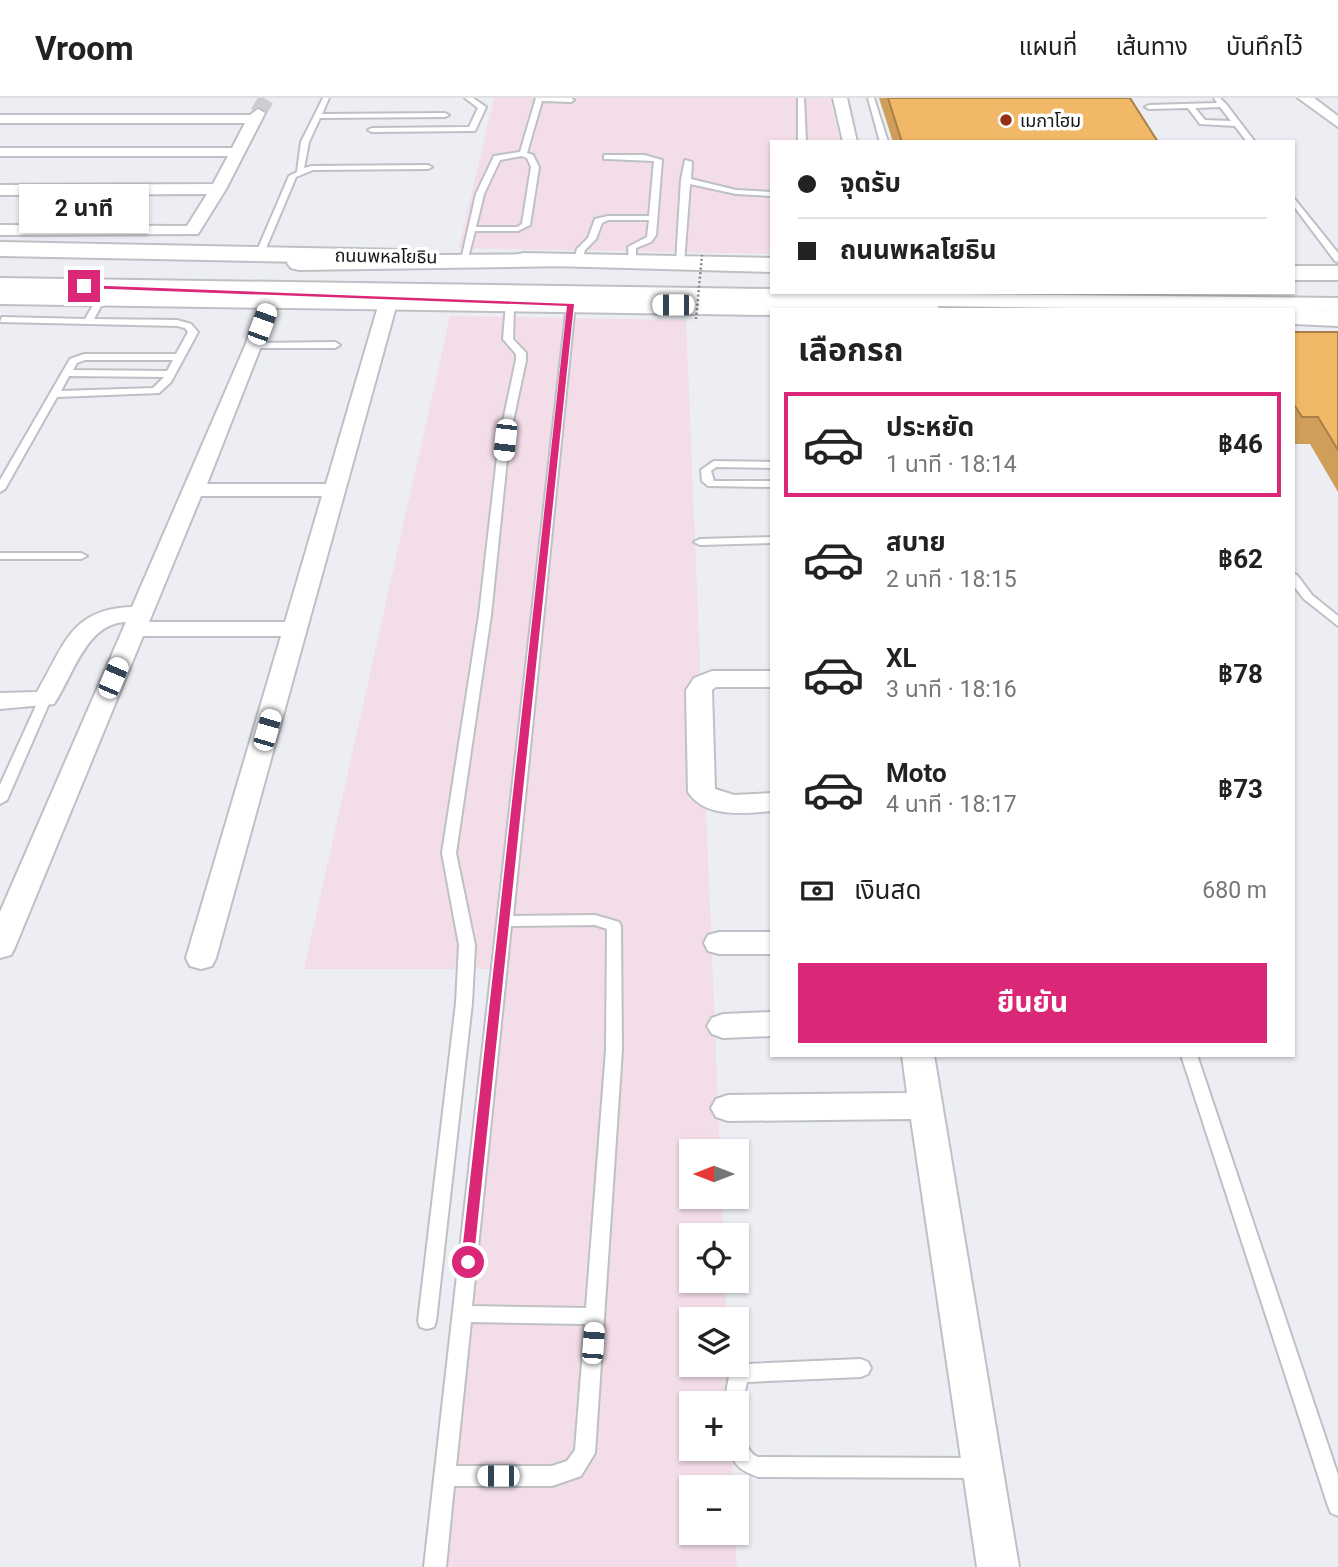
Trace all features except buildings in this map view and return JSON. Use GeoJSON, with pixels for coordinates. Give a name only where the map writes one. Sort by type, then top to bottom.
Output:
{"type":"FeatureCollection","features":[{"type":"Feature","properties":{"kind":"main road","name":"ถนนพหลโยธิน"},"geometry":{"type":"LineString","coordinates":[[12,249],[167,242],[260,253],[770,265]]}},
{"type":"Feature","properties":{"kind":"main road"},"geometry":{"type":"LineString","coordinates":[[205,264],[570,261]]}},
{"type":"Feature","properties":{"kind":"main road","name":"ถนนพหลโยธิน"},"geometry":{"type":"LineString","coordinates":[[0,262],[770,277]]}},
{"type":"Feature","properties":{"kind":"main road"},"geometry":{"type":"LineString","coordinates":[[1295,273],[1338,274]]}},
{"type":"Feature","properties":{"kind":"main road","name":"ถนนพหลโยธิน"},"geometry":{"type":"LineString","coordinates":[[0,285],[1338,305]]}},
{"type":"Feature","properties":{"kind":"main road"},"geometry":{"type":"LineString","coordinates":[[1295,286],[1338,286]]}},
{"type":"Feature","properties":{"kind":"main road"},"geometry":{"type":"LineString","coordinates":[[196,288],[516,304]]}},
{"type":"Feature","properties":{"kind":"main road"},"geometry":{"type":"LineString","coordinates":[[1,309],[100,299],[781,308]]}},
{"type":"Feature","properties":{"kind":"main road"},"geometry":{"type":"LineString","coordinates":[[1295,317],[1338,319]]}},
{"type":"Feature","properties":{"kind":"street"},"geometry":{"type":"LineString","coordinates":[[840,98],[850,140]]}},
{"type":"Feature","properties":{"kind":"street"},"geometry":{"type":"LineString","coordinates":[[1305,98],[1338,123]]}},
{"type":"Feature","properties":{"kind":"street"},"geometry":{"type":"LineString","coordinates":[[2,113],[251,112]]}},
{"type":"Feature","properties":{"kind":"street"},"geometry":{"type":"LineString","coordinates":[[0,230],[38,230],[167,242],[196,228],[239,152],[251,112]]}},
{"type":"Feature","properties":{"kind":"street"},"geometry":{"type":"LineString","coordinates":[[167,242],[221,152],[251,112]]}},
{"type":"Feature","properties":{"kind":"street"},"geometry":{"type":"LineString","coordinates":[[106,134],[122,113]]}},
{"type":"Feature","properties":{"kind":"street"},"geometry":{"type":"LineString","coordinates":[[0,152],[239,152]]}},
{"type":"Feature","properties":{"kind":"street"},"geometry":{"type":"LineString","coordinates":[[12,249],[38,230],[96,152]]}},
{"type":"Feature","properties":{"kind":"street"},"geometry":{"type":"LineString","coordinates":[[0,190],[219,189]]}},
{"type":"Feature","properties":{"kind":"street"},"geometry":{"type":"LineString","coordinates":[[0,947],[254,346],[269,303]]}},
{"type":"Feature","properties":{"kind":"street"},"geometry":{"type":"LineString","coordinates":[[201,958],[388,303]]}},
{"type":"Feature","properties":{"kind":"street"},"geometry":{"type":"LineString","coordinates":[[193,490],[336,490]]}},
{"type":"Feature","properties":{"kind":"street"},"geometry":{"type":"LineString","coordinates":[[0,701],[45,699],[87,627],[108,615],[136,622],[296,629]]}},
{"type":"Feature","properties":{"kind":"street"},"geometry":{"type":"LineString","coordinates":[[770,679],[712,680],[703,683],[699,690],[702,792],[709,800],[722,803],[770,803]]}},
{"type":"Feature","properties":{"kind":"street"},"geometry":{"type":"LineString","coordinates":[[719,943],[770,943]]}},
{"type":"Feature","properties":{"kind":"street"},"geometry":{"type":"LineString","coordinates":[[723,1026],[770,1024]]}},
{"type":"Feature","properties":{"kind":"street"},"geometry":{"type":"LineString","coordinates":[[918,1057],[998,1567]]}},
{"type":"Feature","properties":{"kind":"street"},"geometry":{"type":"LineString","coordinates":[[727,1108],[926,1106]]}},
{"type":"Feature","properties":{"kind":"lane"},"geometry":{"type":"LineString","coordinates":[[300,171],[305,142],[326,98]]}},
{"type":"Feature","properties":{"kind":"lane"},"geometry":{"type":"LineString","coordinates":[[372,130],[472,129],[482,107],[468,98]]}},
{"type":"Feature","properties":{"kind":"lane"},"geometry":{"type":"LineString","coordinates":[[800,98],[802,140]]}},
{"type":"Feature","properties":{"kind":"lane"},"geometry":{"type":"LineString","coordinates":[[871,98],[883,140]]}},
{"type":"Feature","properties":{"kind":"lane"},"geometry":{"type":"LineString","coordinates":[[1217,98],[1250,140]]}},
{"type":"Feature","properties":{"kind":"lane"},"geometry":{"type":"LineString","coordinates":[[523,154],[539,99],[571,100]]}},
{"type":"Feature","properties":{"kind":"lane"},"geometry":{"type":"LineString","coordinates":[[1149,107],[1224,105]]}},
{"type":"Feature","properties":{"kind":"lane"},"geometry":{"type":"LineString","coordinates":[[1190,106],[1203,122],[1238,124]]}},
{"type":"Feature","properties":{"kind":"lane"},"geometry":{"type":"LineString","coordinates":[[317,116],[445,115]]}},
{"type":"Feature","properties":{"kind":"lane"},"geometry":{"type":"LineString","coordinates":[[464,258],[471,229],[480,194],[497,158],[523,154],[530,157],[535,167],[526,225],[518,229],[471,229]]}},
{"type":"Feature","properties":{"kind":"lane"},"geometry":{"type":"LineString","coordinates":[[607,157],[643,157],[658,160],[653,236],[650,241],[632,247],[633,262]]}},
{"type":"Feature","properties":{"kind":"lane"},"geometry":{"type":"LineString","coordinates":[[680,263],[687,210],[685,180],[688,162]]}},
{"type":"Feature","properties":{"kind":"lane"},"geometry":{"type":"LineString","coordinates":[[260,253],[293,176],[300,171],[312,168],[428,167]]}},
{"type":"Feature","properties":{"kind":"lane"},"geometry":{"type":"LineString","coordinates":[[685,180],[736,192],[770,194]]}},
{"type":"Feature","properties":{"kind":"lane"},"geometry":{"type":"LineString","coordinates":[[1295,202],[1338,259]]}},
{"type":"Feature","properties":{"kind":"lane"},"geometry":{"type":"LineString","coordinates":[[570,261],[592,239],[596,224],[602,219],[653,218]]}},
{"type":"Feature","properties":{"kind":"lane"},"geometry":{"type":"LineString","coordinates":[[88,321],[100,299]]}},
{"type":"Feature","properties":{"kind":"lane"},"geometry":{"type":"LineString","coordinates":[[427,1321],[464,1003],[467,945],[449,853],[485,615],[505,440],[521,360],[521,354],[508,339],[516,304]]}},
{"type":"Feature","properties":{"kind":"lane"},"geometry":{"type":"LineString","coordinates":[[436,1567],[571,304]]}},
{"type":"Feature","properties":{"kind":"lane"},"geometry":{"type":"LineString","coordinates":[[1,309],[88,321],[188,326],[193,332],[163,387],[142,394],[53,394]]}},
{"type":"Feature","properties":{"kind":"lane"},"geometry":{"type":"LineString","coordinates":[[254,346],[335,345]]}},
{"type":"Feature","properties":{"kind":"lane"},"geometry":{"type":"LineString","coordinates":[[0,489],[73,361],[84,357],[180,356]]}},
{"type":"Feature","properties":{"kind":"lane"},"geometry":{"type":"LineString","coordinates":[[65,373],[171,374]]}},
{"type":"Feature","properties":{"kind":"lane"},"geometry":{"type":"LineString","coordinates":[[770,466],[714,464],[706,470],[707,481],[712,484],[770,484]]}},
{"type":"Feature","properties":{"kind":"lane"},"geometry":{"type":"LineString","coordinates":[[700,542],[770,541]]}},
{"type":"Feature","properties":{"kind":"lane"},"geometry":{"type":"LineString","coordinates":[[0,556],[81,556]]}},
{"type":"Feature","properties":{"kind":"lane"},"geometry":{"type":"LineString","coordinates":[[1295,580],[1308,597],[1338,622]]}},
{"type":"Feature","properties":{"kind":"lane"},"geometry":{"type":"LineString","coordinates":[[0,800],[45,699]]}},
{"type":"Feature","properties":{"kind":"lane"},"geometry":{"type":"LineString","coordinates":[[444,1476],[552,1476],[573,1469],[585,1453],[614,1050],[614,926],[596,920],[505,921]]}},
{"type":"Feature","properties":{"kind":"lane"},"geometry":{"type":"LineString","coordinates":[[1190,1057],[1338,1506]]}},
{"type":"Feature","properties":{"kind":"lane"},"geometry":{"type":"LineString","coordinates":[[462,1314],[594,1316]]}},
{"type":"Feature","properties":{"kind":"lane"},"geometry":{"type":"LineString","coordinates":[[733,1391],[733,1384],[737,1377],[745,1373],[861,1368]]}},
{"type":"Feature","properties":{"kind":"lane"},"geometry":{"type":"LineString","coordinates":[[748,1461],[758,1467],[983,1468]]}},
{"type":"Feature","properties":{"kind":"path"},"geometry":{"type":"LineString","coordinates":[[696,319],[702,255]]}},
{"type":"Feature","properties":{"kind":"shaded area"},"geometry":{"type":"Polygon","coordinates":[[[494,98],[830,98],[840,140],[770,140],[770,254],[459,248],[494,98]]]}},
{"type":"Feature","properties":{"kind":"shaded area"},"geometry":{"type":"Polygon","coordinates":[[[450,316],[686,320],[720,1139],[679,1139],[679,1209],[722,1209],[723,1223],[679,1223],[679,1293],[726,1293],[726,1307],[679,1307],[679,1377],[729,1377],[729,1391],[679,1391],[679,1461],[732,1461],[733,1475],[679,1475],[679,1545],[736,1545],[737,1567],[438,1567],[494,969],[304,969],[450,316]]]}},
{"type":"Feature","properties":{"kind":"tunnel"},"geometry":{"type":"LineString","coordinates":[[258,113],[267,98]]}},
{"type":"Feature","properties":{"kind":"place","name":"เมกาโฮม"},"geometry":{"type":"Point","coordinates":[1006,120]}},
{"type":"Feature","properties":{"kind":"route"},"geometry":{"type":"LineString","coordinates":[[84,286],[196,288],[571,304],[468,1262]]}}]}
